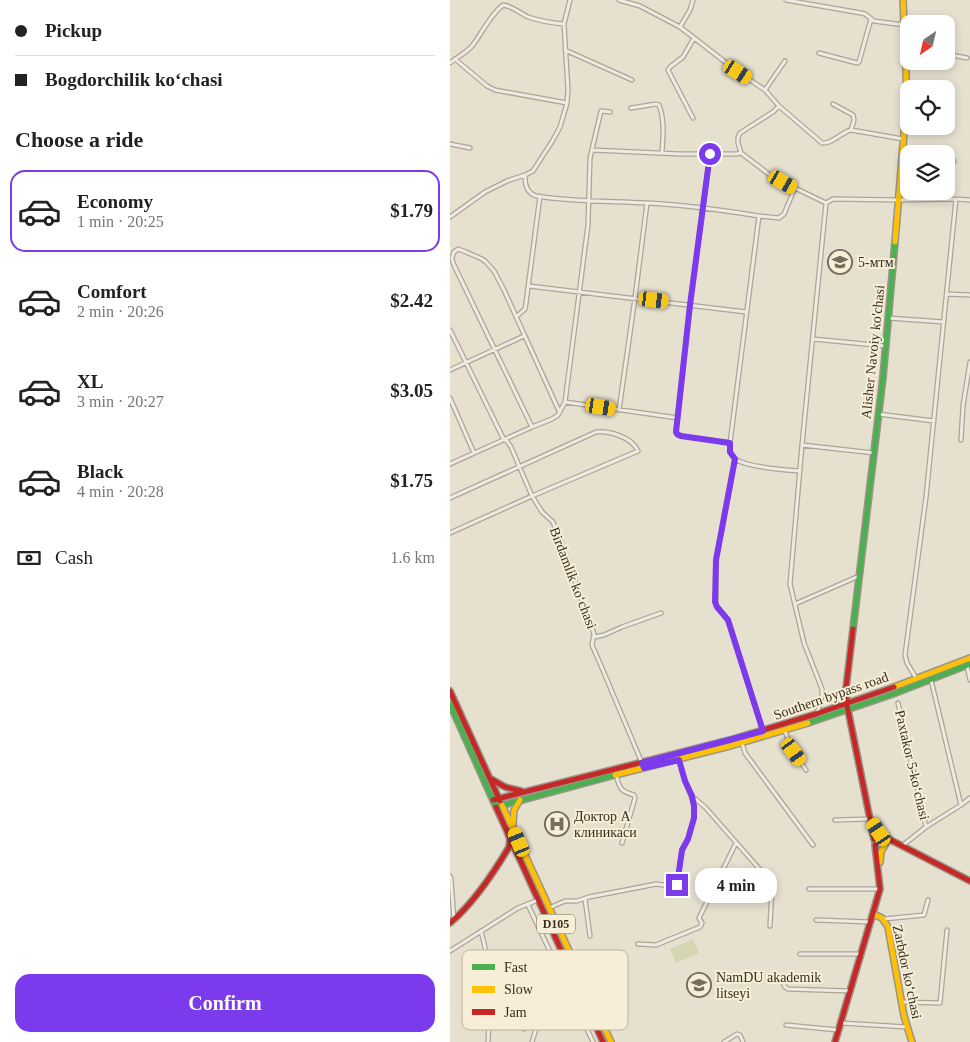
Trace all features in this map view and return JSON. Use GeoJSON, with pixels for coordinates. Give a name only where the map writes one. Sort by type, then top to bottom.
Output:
{"type":"FeatureCollection","features":[{"type":"Feature","properties":{"kind":"main road","name":"Alisher Navoiy ko'chasi"},"geometry":{"type":"LineString","coordinates":[[903,0],[904,15]]}},
{"type":"Feature","properties":{"kind":"main road","name":"Alisher Navoiy ko'chasi"},"geometry":{"type":"LineString","coordinates":[[902,145],[907,97],[907,70]]}},
{"type":"Feature","properties":{"kind":"main road","name":"Alisher Navoiy ko'chasi"},"geometry":{"type":"LineString","coordinates":[[879,871],[847,707],[846,688],[874,453],[900,184]]}},
{"type":"Feature","properties":{"kind":"main road","name":"Southern bypass road"},"geometry":{"type":"LineString","coordinates":[[493,800],[526,791],[679,760],[742,743],[785,730],[847,707],[970,658]]}},
{"type":"Feature","properties":{"kind":"main road"},"geometry":{"type":"LineString","coordinates":[[847,707],[931,680],[968,665]]}},
{"type":"Feature","properties":{"kind":"main road","name":"D105"},"geometry":{"type":"LineString","coordinates":[[450,691],[568,950]]}},
{"type":"Feature","properties":{"kind":"main road","name":"D105"},"geometry":{"type":"LineString","coordinates":[[450,704],[561,950]]}},
{"type":"Feature","properties":{"kind":"main road","name":"Southern bypass road"},"geometry":{"type":"LineString","coordinates":[[496,807],[616,775],[817,714],[847,707]]}},
{"type":"Feature","properties":{"kind":"main road"},"geometry":{"type":"LineString","coordinates":[[488,776],[510,790],[526,791]]}},
{"type":"Feature","properties":{"kind":"main road"},"geometry":{"type":"LineString","coordinates":[[515,832],[514,810],[521,800]]}},
{"type":"Feature","properties":{"kind":"main road"},"geometry":{"type":"LineString","coordinates":[[835,1042],[880,889],[879,871],[884,840],[870,819]]}},
{"type":"Feature","properties":{"kind":"main road"},"geometry":{"type":"LineString","coordinates":[[884,840],[879,847],[874,842],[877,835],[970,881]]}},
{"type":"Feature","properties":{"kind":"main road"},"geometry":{"type":"LineString","coordinates":[[452,922],[471,903],[509,847],[510,838]]}},
{"type":"Feature","properties":{"kind":"main road","name":"Zarbdor koʻchasi"},"geometry":{"type":"LineString","coordinates":[[873,914],[880,916],[888,927],[907,1027],[912,1042]]}},
{"type":"Feature","properties":{"kind":"main road","name":"D105"},"geometry":{"type":"LineString","coordinates":[[598,1030],[603,1042]]}},
{"type":"Feature","properties":{"kind":"main road","name":"D105"},"geometry":{"type":"LineString","coordinates":[[605,1030],[611,1042]]}},
{"type":"Feature","properties":{"kind":"street"},"geometry":{"type":"LineString","coordinates":[[450,217],[485,192],[534,171],[553,140],[560,127],[567,103],[564,24],[570,0]]}},
{"type":"Feature","properties":{"kind":"street"},"geometry":{"type":"LineString","coordinates":[[619,0],[640,6],[680,28],[765,90],[779,106],[822,143],[827,143],[845,131],[851,130],[903,139]]}},
{"type":"Feature","properties":{"kind":"street"},"geometry":{"type":"LineString","coordinates":[[680,28],[693,0]]}},
{"type":"Feature","properties":{"kind":"street"},"geometry":{"type":"LineString","coordinates":[[786,0],[861,13],[876,22],[900,25]]}},
{"type":"Feature","properties":{"kind":"street"},"geometry":{"type":"LineString","coordinates":[[450,63],[467,51],[487,22],[503,5],[535,19],[564,24]]}},
{"type":"Feature","properties":{"kind":"street"},"geometry":{"type":"LineString","coordinates":[[819,53],[857,63],[871,19]]}},
{"type":"Feature","properties":{"kind":"street"},"geometry":{"type":"LineString","coordinates":[[693,118],[668,70],[682,57],[694,38]]}},
{"type":"Feature","properties":{"kind":"street"},"geometry":{"type":"LineString","coordinates":[[566,50],[632,80]]}},
{"type":"Feature","properties":{"kind":"street"},"geometry":{"type":"LineString","coordinates":[[955,56],[967,58]]}},
{"type":"Feature","properties":{"kind":"street"},"geometry":{"type":"LineString","coordinates":[[455,59],[487,86],[495,90],[567,103]]}},
{"type":"Feature","properties":{"kind":"street"},"geometry":{"type":"LineString","coordinates":[[765,90],[785,61]]}},
{"type":"Feature","properties":{"kind":"street"},"geometry":{"type":"LineString","coordinates":[[833,104],[853,114],[854,120],[851,130]]}},
{"type":"Feature","properties":{"kind":"street"},"geometry":{"type":"LineString","coordinates":[[630,108],[659,105],[663,115],[662,152]]}},
{"type":"Feature","properties":{"kind":"street"},"geometry":{"type":"LineString","coordinates":[[779,106],[740,133],[738,143],[742,153],[770,175],[794,188],[826,202],[833,199],[970,200]]}},
{"type":"Feature","properties":{"kind":"street"},"geometry":{"type":"LineString","coordinates":[[450,464],[552,419],[565,402],[588,226],[590,158],[601,111],[610,112]]}},
{"type":"Feature","properties":{"kind":"street"},"geometry":{"type":"LineString","coordinates":[[450,144],[470,148]]}},
{"type":"Feature","properties":{"kind":"street"},"geometry":{"type":"LineString","coordinates":[[592,150],[710,154],[742,153]]}},
{"type":"Feature","properties":{"kind":"street"},"geometry":{"type":"LineString","coordinates":[[710,154],[690,305],[676,432],[678,435],[730,443]]}},
{"type":"Feature","properties":{"kind":"street"},"geometry":{"type":"LineString","coordinates":[[525,175],[528,190],[533,195],[703,207],[779,218],[784,214],[794,188]]}},
{"type":"Feature","properties":{"kind":"street"},"geometry":{"type":"LineString","coordinates":[[516,317],[525,309],[540,196]]}},
{"type":"Feature","properties":{"kind":"street"},"geometry":{"type":"LineString","coordinates":[[916,679],[905,655],[926,497],[956,199]]}},
{"type":"Feature","properties":{"kind":"street"},"geometry":{"type":"LineString","coordinates":[[817,714],[822,689],[804,643],[790,584],[826,202]]}},
{"type":"Feature","properties":{"kind":"street"},"geometry":{"type":"LineString","coordinates":[[619,410],[647,203]]}},
{"type":"Feature","properties":{"kind":"street"},"geometry":{"type":"LineString","coordinates":[[759,216],[730,452],[739,462],[800,472]]}},
{"type":"Feature","properties":{"kind":"street"},"geometry":{"type":"LineString","coordinates":[[532,427],[453,263],[454,252],[458,249],[482,259],[491,267],[504,290],[559,412]]}},
{"type":"Feature","properties":{"kind":"street"},"geometry":{"type":"LineString","coordinates":[[529,286],[746,312]]}},
{"type":"Feature","properties":{"kind":"street"},"geometry":{"type":"LineString","coordinates":[[947,294],[970,295]]}},
{"type":"Feature","properties":{"kind":"street"},"geometry":{"type":"LineString","coordinates":[[888,318],[944,322]]}},
{"type":"Feature","properties":{"kind":"street","name":"Birdamlik koʻchasi"},"geometry":{"type":"LineString","coordinates":[[450,330],[504,440],[509,443],[532,496],[542,512],[553,522],[566,553],[594,634],[592,645],[643,766]]}},
{"type":"Feature","properties":{"kind":"street"},"geometry":{"type":"LineString","coordinates":[[450,370],[524,336]]}},
{"type":"Feature","properties":{"kind":"street"},"geometry":{"type":"LineString","coordinates":[[813,339],[885,346]]}},
{"type":"Feature","properties":{"kind":"street"},"geometry":{"type":"LineString","coordinates":[[961,440],[963,406],[970,362]]}},
{"type":"Feature","properties":{"kind":"street"},"geometry":{"type":"LineString","coordinates":[[451,402],[474,454]]}},
{"type":"Feature","properties":{"kind":"street"},"geometry":{"type":"LineString","coordinates":[[565,402],[678,418]]}},
{"type":"Feature","properties":{"kind":"street"},"geometry":{"type":"LineString","coordinates":[[878,414],[934,421]]}},
{"type":"Feature","properties":{"kind":"street"},"geometry":{"type":"LineString","coordinates":[[450,498],[596,432],[622,437],[632,443],[638,452],[532,496],[450,533]]}},
{"type":"Feature","properties":{"kind":"street"},"geometry":{"type":"LineString","coordinates":[[802,445],[874,453]]}},
{"type":"Feature","properties":{"kind":"street"},"geometry":{"type":"LineString","coordinates":[[735,459],[716,560],[715,602],[728,620],[763,731]]}},
{"type":"Feature","properties":{"kind":"street"},"geometry":{"type":"LineString","coordinates":[[794,604],[860,576]]}},
{"type":"Feature","properties":{"kind":"street","name":"Birdamlik koʻchasi"},"geometry":{"type":"LineString","coordinates":[[594,637],[661,614]]}},
{"type":"Feature","properties":{"kind":"street"},"geometry":{"type":"LineString","coordinates":[[968,665],[970,680]]}},
{"type":"Feature","properties":{"kind":"street"},"geometry":{"type":"LineString","coordinates":[[931,680],[961,805]]}},
{"type":"Feature","properties":{"kind":"street","name":"Paxtakor 5-koʻchasi"},"geometry":{"type":"LineString","coordinates":[[898,703],[926,827]]}},
{"type":"Feature","properties":{"kind":"street"},"geometry":{"type":"LineString","coordinates":[[785,730],[792,750],[806,770]]}},
{"type":"Feature","properties":{"kind":"street"},"geometry":{"type":"LineString","coordinates":[[742,743],[745,753],[813,845]]}},
{"type":"Feature","properties":{"kind":"street"},"geometry":{"type":"LineString","coordinates":[[549,908],[565,901],[572,902],[656,884],[677,885],[682,850],[688,839],[694,818],[692,796],[679,760]]}},
{"type":"Feature","properties":{"kind":"street"},"geometry":{"type":"LineString","coordinates":[[616,775],[620,789],[635,798],[622,842]]}},
{"type":"Feature","properties":{"kind":"street"},"geometry":{"type":"LineString","coordinates":[[692,796],[705,807],[771,883],[770,926]]}},
{"type":"Feature","properties":{"kind":"street"},"geometry":{"type":"LineString","coordinates":[[902,846],[926,827],[970,798]]}},
{"type":"Feature","properties":{"kind":"street"},"geometry":{"type":"LineString","coordinates":[[835,820],[870,819]]}},
{"type":"Feature","properties":{"kind":"street"},"geometry":{"type":"LineString","coordinates":[[638,944],[656,945],[700,927],[702,923],[698,918],[736,843]]}},
{"type":"Feature","properties":{"kind":"street"},"geometry":{"type":"LineString","coordinates":[[450,876],[452,879],[452,922]]}},
{"type":"Feature","properties":{"kind":"street"},"geometry":{"type":"LineString","coordinates":[[809,889],[880,889]]}},
{"type":"Feature","properties":{"kind":"street"},"geometry":{"type":"LineString","coordinates":[[585,899],[590,936]]}},
{"type":"Feature","properties":{"kind":"street"},"geometry":{"type":"LineString","coordinates":[[450,951],[518,908],[538,900]]}},
{"type":"Feature","properties":{"kind":"street"},"geometry":{"type":"LineString","coordinates":[[884,920],[924,915],[928,900]]}},
{"type":"Feature","properties":{"kind":"street"},"geometry":{"type":"LineString","coordinates":[[528,905],[549,950]]}},
{"type":"Feature","properties":{"kind":"street"},"geometry":{"type":"LineString","coordinates":[[816,920],[870,922]]}},
{"type":"Feature","properties":{"kind":"street"},"geometry":{"type":"LineString","coordinates":[[481,930],[485,950]]}},
{"type":"Feature","properties":{"kind":"street"},"geometry":{"type":"LineString","coordinates":[[902,1002],[940,1003],[947,930]]}},
{"type":"Feature","properties":{"kind":"street"},"geometry":{"type":"LineString","coordinates":[[800,954],[861,954]]}},
{"type":"Feature","properties":{"kind":"street"},"geometry":{"type":"LineString","coordinates":[[784,976],[784,986],[788,989],[850,990]]}},
{"type":"Feature","properties":{"kind":"street"},"geometry":{"type":"LineString","coordinates":[[840,1023],[907,1027]]}},
{"type":"Feature","properties":{"kind":"street"},"geometry":{"type":"LineString","coordinates":[[786,1025],[838,1030]]}},
{"type":"Feature","properties":{"kind":"street"},"geometry":{"type":"LineString","coordinates":[[587,1030],[593,1042]]}},
{"type":"Feature","properties":{"kind":"street"},"geometry":{"type":"LineString","coordinates":[[724,1042],[737,1034],[740,1035],[743,1042]]}},
{"type":"Feature","properties":{"kind":"green space"},"geometry":{"type":"Polygon","coordinates":[[[693,939],[699,953],[676,963],[670,949],[693,939]]]}},
{"type":"Feature","properties":{"kind":"traffic: fast"},"geometry":{"type":"LineString","coordinates":[[853,629],[883,377],[895,242]]}},
{"type":"Feature","properties":{"kind":"traffic: fast"},"geometry":{"type":"LineString","coordinates":[[808,723],[893,694],[970,664]]}},
{"type":"Feature","properties":{"kind":"traffic: fast"},"geometry":{"type":"LineString","coordinates":[[450,704],[496,807],[615,775]]}},
{"type":"Feature","properties":{"kind":"traffic: slow"},"geometry":{"type":"LineString","coordinates":[[895,242],[907,97],[903,0]]}},
{"type":"Feature","properties":{"kind":"traffic: slow"},"geometry":{"type":"LineString","coordinates":[[894,687],[970,658]]}},
{"type":"Feature","properties":{"kind":"traffic: slow"},"geometry":{"type":"LineString","coordinates":[[615,775],[730,746],[808,723]]}},
{"type":"Feature","properties":{"kind":"traffic: slow"},"geometry":{"type":"LineString","coordinates":[[513,824],[514,810],[520,800]]}},
{"type":"Feature","properties":{"kind":"traffic: slow"},"geometry":{"type":"LineString","coordinates":[[502,805],[569,950]]}},
{"type":"Feature","properties":{"kind":"traffic: slow"},"geometry":{"type":"LineString","coordinates":[[872,821],[886,839],[881,852],[880,862]]}},
{"type":"Feature","properties":{"kind":"traffic: slow"},"geometry":{"type":"LineString","coordinates":[[873,914],[882,918],[888,927],[904,1016],[912,1042]]}},
{"type":"Feature","properties":{"kind":"traffic: slow"},"geometry":{"type":"LineString","coordinates":[[605,1030],[611,1042]]}},
{"type":"Feature","properties":{"kind":"traffic: jam"},"geometry":{"type":"LineString","coordinates":[[853,629],[846,688],[847,705],[874,839]]}},
{"type":"Feature","properties":{"kind":"traffic: jam"},"geometry":{"type":"LineString","coordinates":[[493,800],[730,740],[816,714],[894,687]]}},
{"type":"Feature","properties":{"kind":"traffic: jam"},"geometry":{"type":"LineString","coordinates":[[450,691],[500,801]]}},
{"type":"Feature","properties":{"kind":"traffic: jam"},"geometry":{"type":"LineString","coordinates":[[491,779],[505,787],[521,791]]}},
{"type":"Feature","properties":{"kind":"traffic: jam"},"geometry":{"type":"LineString","coordinates":[[496,807],[561,950]]}},
{"type":"Feature","properties":{"kind":"traffic: jam"},"geometry":{"type":"LineString","coordinates":[[885,837],[970,881]]}},
{"type":"Feature","properties":{"kind":"traffic: jam"},"geometry":{"type":"LineString","coordinates":[[450,923],[482,888],[509,847],[510,839]]}},
{"type":"Feature","properties":{"kind":"traffic: jam"},"geometry":{"type":"LineString","coordinates":[[835,1042],[880,889],[875,845]]}},
{"type":"Feature","properties":{"kind":"traffic: jam"},"geometry":{"type":"LineString","coordinates":[[598,1030],[603,1042]]}},
{"type":"Feature","properties":{"kind":"place","name":"5-мтм"},"geometry":{"type":"Point","coordinates":[840,262]}},
{"type":"Feature","properties":{"kind":"place","name":"Доктор А клиникаси"},"geometry":{"type":"Point","coordinates":[557,824]}},
{"type":"Feature","properties":{"kind":"place","name":"NamDU akademik litseyi"},"geometry":{"type":"Point","coordinates":[699,985]}},
{"type":"Feature","properties":{"kind":"route"},"geometry":{"type":"LineString","coordinates":[[677,885],[682,850],[688,839],[694,818],[692,796],[679,760],[644,768],[642,763],[763,731],[728,620],[715,602],[716,560],[735,459],[730,452],[730,443],[681,436],[676,432],[690,305],[710,154]]}}]}
